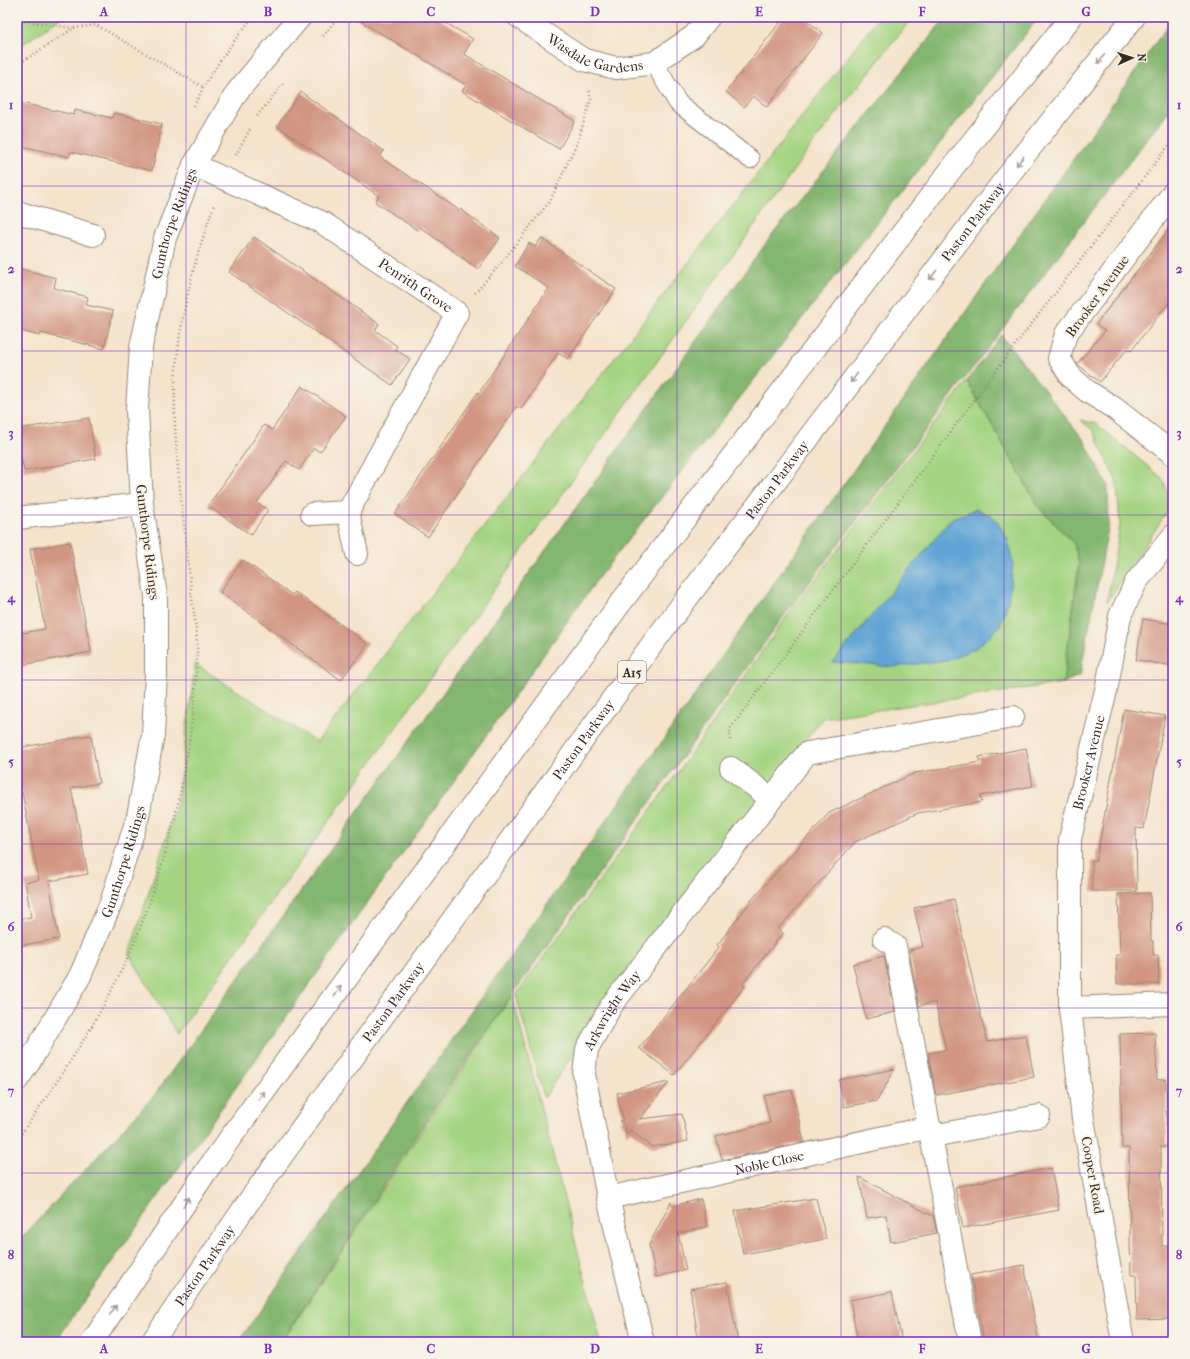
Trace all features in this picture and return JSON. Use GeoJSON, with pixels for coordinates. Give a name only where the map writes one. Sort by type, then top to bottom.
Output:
{"type":"FeatureCollection","features":[{"type":"Feature","properties":{"kind":"main road","name":"Gunthorpe Ridings"},"geometry":{"type":"LineString","coordinates":[[17,1080],[30,1061],[80,976],[111,903],[138,816],[153,735],[156,674],[156,596],[142,504],[136,410],[141,347],[165,238],[194,165],[238,92],[300,17]]}},
{"type":"Feature","properties":{"kind":"main road","name":"Wasdale Gardens"},"geometry":{"type":"LineString","coordinates":[[519,17],[584,60],[616,68],[654,63],[694,36],[709,17]]}},
{"type":"Feature","properties":{"kind":"main road"},"geometry":{"type":"LineString","coordinates":[[92,1342],[207,1170],[619,605],[966,150],[1071,17]]}},
{"type":"Feature","properties":{"kind":"main road","name":"Paston Parkway"},"geometry":{"type":"LineString","coordinates":[[152,1342],[254,1194],[656,639],[1003,182],[1134,17]]}},
{"type":"Feature","properties":{"kind":"main road","name":"Penrith Grove"},"geometry":{"type":"LineString","coordinates":[[194,165],[323,223],[457,313],[348,512]]}},
{"type":"Feature","properties":{"kind":"main road","name":"Brooker Avenue"},"geometry":{"type":"LineString","coordinates":[[1173,194],[1066,334],[1060,358],[1071,377],[1087,391],[1114,408],[1173,454]]}},
{"type":"Feature","properties":{"kind":"main road"},"geometry":{"type":"LineString","coordinates":[[17,212],[93,235]]}},
{"type":"Feature","properties":{"kind":"main road"},"geometry":{"type":"LineString","coordinates":[[17,518],[142,504]]}},
{"type":"Feature","properties":{"kind":"main road"},"geometry":{"type":"LineString","coordinates":[[312,514],[348,512],[357,554]]}},
{"type":"Feature","properties":{"kind":"main road","name":"Brooker Avenue"},"geometry":{"type":"LineString","coordinates":[[1070,1008],[1070,839],[1107,686],[1120,616],[1136,582],[1173,536]]}},
{"type":"Feature","properties":{"kind":"main road","name":"Arkwright Way"},"geometry":{"type":"LineString","coordinates":[[643,1342],[608,1198],[584,1074],[587,1049],[611,1006],[770,798],[807,753],[1013,717]]}},
{"type":"Feature","properties":{"kind":"main road"},"geometry":{"type":"LineString","coordinates":[[731,768],[770,798]]}},
{"type":"Feature","properties":{"kind":"main road"},"geometry":{"type":"LineString","coordinates":[[884,939],[895,946],[970,1342]]}},
{"type":"Feature","properties":{"kind":"main road"},"geometry":{"type":"LineString","coordinates":[[1070,1008],[1173,1004]]}},
{"type":"Feature","properties":{"kind":"main road","name":"Cooper Road"},"geometry":{"type":"LineString","coordinates":[[1070,1008],[1084,1119],[1123,1342]]}},
{"type":"Feature","properties":{"kind":"main road","name":"Noble Close"},"geometry":{"type":"LineString","coordinates":[[608,1198],[931,1132],[1039,1116]]}},
{"type":"Feature","properties":{"kind":"lane"},"geometry":{"type":"LineString","coordinates":[[654,63],[678,103],[750,159]]}},
{"type":"Feature","properties":{"kind":"path"},"geometry":{"type":"LineString","coordinates":[[17,20],[74,28],[96,26],[203,87],[239,34],[254,17]]}},
{"type":"Feature","properties":{"kind":"path"},"geometry":{"type":"LineString","coordinates":[[17,65],[74,28]]}},
{"type":"Feature","properties":{"kind":"path"},"geometry":{"type":"LineString","coordinates":[[457,313],[502,262],[550,201],[578,141],[591,99],[584,60]]}},
{"type":"Feature","properties":{"kind":"path"},"geometry":{"type":"LineString","coordinates":[[731,768],[730,729],[1013,348],[1173,140]]}},
{"type":"Feature","properties":{"kind":"green space"},"geometry":{"type":"Polygon","coordinates":[[[17,17],[62,17],[17,48],[17,17]]]}},
{"type":"Feature","properties":{"kind":"green space"},"geometry":{"type":"Polygon","coordinates":[[[879,17],[913,17],[808,150],[177,1034],[129,954],[177,804],[195,664],[317,742],[879,17]]]}},
{"type":"Feature","properties":{"kind":"green space"},"geometry":{"type":"Polygon","coordinates":[[[946,17],[1039,17],[599,577],[55,1342],[17,1342],[17,1243],[153,1097],[769,239],[946,17]]]}},
{"type":"Feature","properties":{"kind":"green space"},"geometry":{"type":"Polygon","coordinates":[[[1173,18],[1173,105],[783,617],[512,995],[456,1076],[281,1342],[238,1342],[1173,18]]]}},
{"type":"Feature","properties":{"kind":"green space"},"geometry":{"type":"Polygon","coordinates":[[[1001,335],[1084,440],[1108,486],[1109,524],[1080,675],[1063,683],[1079,564],[1074,544],[1038,506],[967,381],[1001,335]]]}},
{"type":"Feature","properties":{"kind":"green space"},"geometry":{"type":"Polygon","coordinates":[[[967,381],[1038,506],[1074,544],[1079,564],[1063,683],[823,718],[722,846],[624,975],[544,1098],[516,995],[683,765],[785,619],[967,381]]]}},
{"type":"Feature","properties":{"kind":"green space"},"geometry":{"type":"Polygon","coordinates":[[[1080,420],[1096,424],[1162,478],[1168,495],[1167,512],[1107,602],[1120,525],[1117,483],[1093,430],[1080,420]]]}},
{"type":"Feature","properties":{"kind":"green space"},"geometry":{"type":"Polygon","coordinates":[[[512,995],[601,1342],[282,1342],[512,995]]]}},
{"type":"Feature","properties":{"kind":"water"},"geometry":{"type":"Polygon","coordinates":[[[977,509],[995,518],[1008,540],[1013,565],[1008,603],[999,627],[976,648],[948,660],[893,667],[833,662],[952,518],[977,509]]]}},
{"type":"Feature","properties":{"kind":"building"},"geometry":{"type":"Polygon","coordinates":[[[354,17],[436,17],[473,39],[464,54],[575,121],[559,149],[462,91],[466,85],[354,17]]]}},
{"type":"Feature","properties":{"kind":"building"},"geometry":{"type":"Polygon","coordinates":[[[784,17],[802,17],[823,33],[767,107],[753,96],[744,107],[726,92],[784,17]]]}},
{"type":"Feature","properties":{"kind":"building"},"geometry":{"type":"Polygon","coordinates":[[[301,92],[384,151],[380,157],[459,210],[460,209],[500,238],[478,269],[420,227],[417,230],[375,202],[379,196],[277,126],[301,92]]]}},
{"type":"Feature","properties":{"kind":"building"},"geometry":{"type":"Polygon","coordinates":[[[17,102],[74,115],[75,110],[112,118],[114,113],[162,124],[152,171],[71,152],[69,157],[17,145],[17,102]]]}},
{"type":"Feature","properties":{"kind":"building"},"geometry":{"type":"Polygon","coordinates":[[[1173,224],[1173,297],[1131,351],[1127,349],[1100,382],[1077,364],[1105,331],[1096,324],[1173,224]]]}},
{"type":"Feature","properties":{"kind":"building"},"geometry":{"type":"Polygon","coordinates":[[[254,237],[379,324],[375,330],[397,346],[395,349],[410,359],[392,385],[229,272],[254,237]]]}},
{"type":"Feature","properties":{"kind":"building"},"geometry":{"type":"Polygon","coordinates":[[[541,238],[616,289],[568,359],[558,353],[521,409],[517,406],[428,537],[395,514],[478,392],[479,393],[549,288],[515,266],[529,243],[535,247],[541,238]]]}},
{"type":"Feature","properties":{"kind":"building"},"geometry":{"type":"Polygon","coordinates":[[[17,268],[56,278],[54,288],[88,297],[86,305],[113,311],[104,349],[41,333],[40,336],[17,330],[17,268]]]}},
{"type":"Feature","properties":{"kind":"building"},"geometry":{"type":"Polygon","coordinates":[[[302,386],[346,416],[320,452],[314,448],[299,470],[286,461],[257,503],[268,510],[251,535],[208,506],[264,425],[272,430],[302,386]]]}},
{"type":"Feature","properties":{"kind":"building"},"geometry":{"type":"Polygon","coordinates":[[[89,418],[96,459],[24,471],[22,460],[17,461],[17,429],[89,418]]]}},
{"type":"Feature","properties":{"kind":"building"},"geometry":{"type":"Polygon","coordinates":[[[70,542],[91,652],[17,666],[17,634],[45,629],[30,549],[70,542]]]}},
{"type":"Feature","properties":{"kind":"building"},"geometry":{"type":"Polygon","coordinates":[[[243,560],[292,595],[295,592],[368,644],[341,680],[220,592],[243,560]]]}},
{"type":"Feature","properties":{"kind":"building"},"geometry":{"type":"Polygon","coordinates":[[[1143,619],[1173,624],[1173,666],[1136,660],[1143,619]]]}},
{"type":"Feature","properties":{"kind":"building"},"geometry":{"type":"Polygon","coordinates":[[[1124,709],[1165,716],[1144,829],[1136,828],[1137,891],[1092,891],[1092,861],[1096,861],[1124,709]]]}},
{"type":"Feature","properties":{"kind":"building"},"geometry":{"type":"Polygon","coordinates":[[[91,735],[99,783],[71,788],[88,874],[49,881],[59,939],[17,946],[17,919],[31,917],[25,882],[39,880],[22,792],[17,793],[17,748],[91,735]]]}},
{"type":"Feature","properties":{"kind":"building"},"geometry":{"type":"Polygon","coordinates":[[[1026,748],[1033,786],[980,796],[982,802],[918,813],[855,842],[778,929],[783,933],[742,984],[745,986],[674,1075],[639,1048],[719,947],[717,945],[755,896],[829,813],[915,773],[980,762],[979,757],[1026,748]]]}},
{"type":"Feature","properties":{"kind":"building"},"geometry":{"type":"Polygon","coordinates":[[[1150,893],[1151,941],[1153,941],[1153,955],[1158,955],[1159,984],[1117,984],[1116,955],[1120,955],[1118,894],[1150,893]]]}},
{"type":"Feature","properties":{"kind":"building"},"geometry":{"type":"Polygon","coordinates":[[[954,899],[987,1042],[1026,1035],[1034,1077],[936,1095],[928,1053],[946,1050],[935,1002],[919,1006],[909,950],[923,947],[914,908],[954,899]]]}},
{"type":"Feature","properties":{"kind":"building"},"geometry":{"type":"Polygon","coordinates":[[[884,956],[895,1012],[866,1019],[853,964],[884,956]]]}},
{"type":"Feature","properties":{"kind":"building"},"geometry":{"type":"Polygon","coordinates":[[[1155,1033],[1157,1080],[1166,1079],[1167,1147],[1161,1147],[1162,1246],[1173,1246],[1173,1319],[1137,1320],[1136,1275],[1131,1275],[1129,1148],[1122,1148],[1120,1034],[1155,1033]]]}},
{"type":"Feature","properties":{"kind":"building"},"geometry":{"type":"Polygon","coordinates":[[[895,1069],[877,1101],[844,1107],[839,1080],[895,1069]]]}},
{"type":"Feature","properties":{"kind":"building"},"geometry":{"type":"Polygon","coordinates":[[[669,1082],[640,1119],[682,1114],[688,1141],[652,1147],[630,1130],[627,1135],[624,1125],[619,1121],[623,1120],[617,1093],[669,1082]]]}},
{"type":"Feature","properties":{"kind":"building"},"geometry":{"type":"Polygon","coordinates":[[[792,1090],[804,1142],[722,1160],[716,1136],[770,1123],[764,1096],[792,1090]]]}},
{"type":"Feature","properties":{"kind":"building"},"geometry":{"type":"Polygon","coordinates":[[[1051,1168],[1059,1210],[963,1228],[955,1187],[1051,1168]]]}},
{"type":"Feature","properties":{"kind":"building"},"geometry":{"type":"Polygon","coordinates":[[[859,1177],[933,1216],[937,1233],[891,1242],[886,1215],[867,1218],[859,1177]]]}},
{"type":"Feature","properties":{"kind":"building"},"geometry":{"type":"Polygon","coordinates":[[[816,1198],[826,1239],[743,1254],[735,1211],[816,1198]]]}},
{"type":"Feature","properties":{"kind":"building"},"geometry":{"type":"Polygon","coordinates":[[[701,1199],[707,1227],[678,1233],[686,1270],[656,1277],[649,1245],[671,1202],[672,1206],[701,1199]]]}},
{"type":"Feature","properties":{"kind":"building"},"geometry":{"type":"Polygon","coordinates":[[[1024,1265],[1039,1342],[984,1342],[971,1275],[1024,1265]]]}},
{"type":"Feature","properties":{"kind":"building"},"geometry":{"type":"Polygon","coordinates":[[[727,1282],[738,1342],[699,1342],[690,1289],[727,1282]]]}},
{"type":"Feature","properties":{"kind":"building"},"geometry":{"type":"Polygon","coordinates":[[[892,1292],[902,1342],[858,1342],[850,1300],[892,1292]]]}}]}
